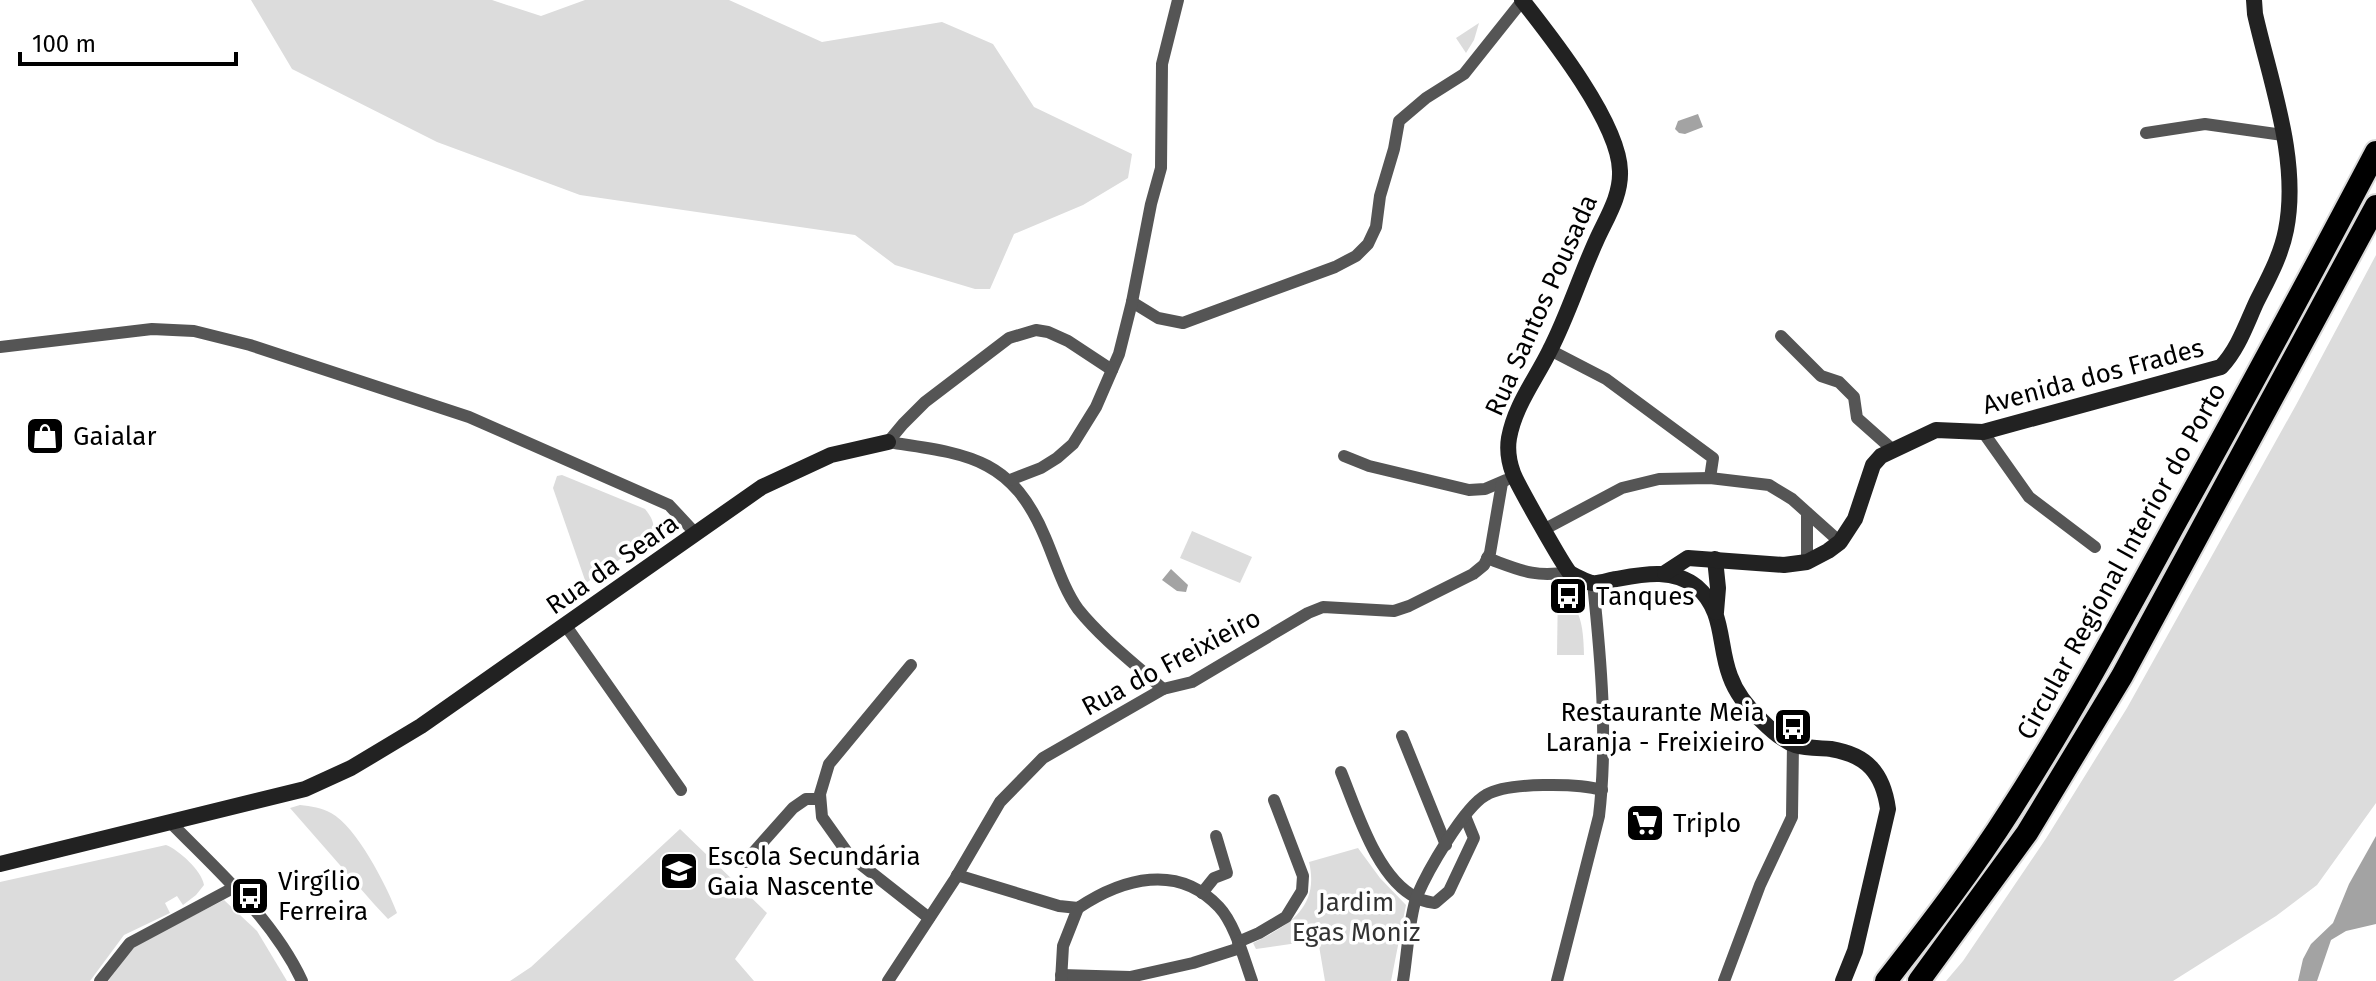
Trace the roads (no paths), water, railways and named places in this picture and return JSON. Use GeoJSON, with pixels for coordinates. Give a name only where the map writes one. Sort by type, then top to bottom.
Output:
{"type":"FeatureCollection","features":[{"type":"Feature","properties":{"kind":"highway","name":"Circular Regional Interior do Porto"},"geometry":{"type":"LineString","coordinates":[[1886,981],[1965,877],[2069,713],[2270,353],[2376,152]]}},
{"type":"Feature","properties":{"kind":"highway","name":"Circular Regional Interior do Porto"},"geometry":{"type":"LineString","coordinates":[[1919,981],[2027,833],[2122,676],[2376,206]]}},
{"type":"Feature","properties":{"kind":"street"},"geometry":{"type":"LineString","coordinates":[[1010,480],[1041,468],[1073,444],[1096,407],[1119,354],[1161,168],[1162,64],[1178,0]]}},
{"type":"Feature","properties":{"kind":"street"},"geometry":{"type":"LineString","coordinates":[[1132,302],[1158,318],[1183,323],[1335,267],[1356,256],[1368,244],[1376,227],[1380,196],[1399,121],[1426,98],[1464,74],[1522,0]]}},
{"type":"Feature","properties":{"kind":"street","name":"Rua Santos Pousada"},"geometry":{"type":"LineString","coordinates":[[1522,0],[1562,50],[1595,105],[1613,140],[1620,170],[1616,201],[1550,350],[1524,396],[1509,437],[1508,479],[1545,529],[1569,572]]}},
{"type":"Feature","properties":{"kind":"street"},"geometry":{"type":"LineString","coordinates":[[2146,133],[2205,124],[2283,135],[2254,0]]}},
{"type":"Feature","properties":{"kind":"street","name":"Avenida dos Frades"},"geometry":{"type":"LineString","coordinates":[[1840,542],[1855,519],[1873,465],[1881,456],[1936,430],[1983,432],[2221,367],[2234,349],[2282,245],[2288,195],[2283,135]]}},
{"type":"Feature","properties":{"kind":"street"},"geometry":{"type":"LineString","coordinates":[[0,347],[152,329],[194,331],[250,345],[469,417],[669,505],[696,534]]}},
{"type":"Feature","properties":{"kind":"street"},"geometry":{"type":"LineString","coordinates":[[888,442],[925,402],[1009,338],[1036,330],[1048,332],[1068,341],[1112,370]]}},
{"type":"Feature","properties":{"kind":"street"},"geometry":{"type":"LineString","coordinates":[[1781,336],[1821,376],[1839,382],[1854,397],[1857,418],[1893,450]]}},
{"type":"Feature","properties":{"kind":"street"},"geometry":{"type":"LineString","coordinates":[[1550,350],[1606,379],[1713,458],[1710,478]]}},
{"type":"Feature","properties":{"kind":"street"},"geometry":{"type":"LineString","coordinates":[[1983,432],[2029,497],[2095,547]]}},
{"type":"Feature","properties":{"kind":"street","name":"Rua da Seara"},"geometry":{"type":"LineString","coordinates":[[0,864],[305,789],[351,768],[421,726],[762,487],[831,455],[888,442],[957,453],[984,464],[1010,480],[1037,518],[1078,609],[1163,689]]}},
{"type":"Feature","properties":{"kind":"street"},"geometry":{"type":"LineString","coordinates":[[1344,456],[1369,466],[1469,490],[1485,489],[1508,479]]}},
{"type":"Feature","properties":{"kind":"street"},"geometry":{"type":"LineString","coordinates":[[1545,529],[1622,488],[1659,479],[1710,478],[1769,485],[1792,499],[1840,542],[1807,562],[1784,565],[1688,558],[1665,573]]}},
{"type":"Feature","properties":{"kind":"street"},"geometry":{"type":"LineString","coordinates":[[1508,479],[1487,558],[1531,574],[1569,572],[1593,583],[1665,573],[1697,588],[1716,612]]}},
{"type":"Feature","properties":{"kind":"street"},"geometry":{"type":"LineString","coordinates":[[1807,513],[1807,562]]}},
{"type":"Feature","properties":{"kind":"street","name":"Rua do Freixieiro"},"geometry":{"type":"LineString","coordinates":[[888,981],[1000,802],[1043,758],[1163,689],[1192,682],[1308,613],[1323,607],[1394,611],[1473,574],[1487,558]]}},
{"type":"Feature","properties":{"kind":"street"},"geometry":{"type":"LineString","coordinates":[[1715,559],[1718,588],[1716,612],[1728,669],[1739,696],[1761,720],[1793,744],[1850,754],[1865,762],[1878,774],[1885,790],[1888,809],[1855,951],[1843,981]]}},
{"type":"Feature","properties":{"kind":"street"},"geometry":{"type":"LineString","coordinates":[[1557,981],[1599,816],[1602,790],[1604,745],[1599,635],[1593,583]]}},
{"type":"Feature","properties":{"kind":"street"},"geometry":{"type":"LineString","coordinates":[[566,626],[681,790]]}},
{"type":"Feature","properties":{"kind":"street"},"geometry":{"type":"LineString","coordinates":[[911,665],[829,764],[820,799],[822,817],[849,855],[929,918]]}},
{"type":"Feature","properties":{"kind":"street"},"geometry":{"type":"LineString","coordinates":[[1402,736],[1446,845]]}},
{"type":"Feature","properties":{"kind":"street"},"geometry":{"type":"LineString","coordinates":[[1724,981],[1743,926],[1792,817],[1793,744]]}},
{"type":"Feature","properties":{"kind":"street"},"geometry":{"type":"LineString","coordinates":[[1341,772],[1373,851],[1393,878],[1416,898],[1435,903],[1449,891],[1474,838],[1465,816]]}},
{"type":"Feature","properties":{"kind":"street"},"geometry":{"type":"LineString","coordinates":[[1403,981],[1416,898],[1465,816],[1487,795],[1518,787],[1563,785],[1602,790]]}},
{"type":"Feature","properties":{"kind":"street"},"geometry":{"type":"LineString","coordinates":[[745,862],[793,808],[806,799],[820,799]]}},
{"type":"Feature","properties":{"kind":"street"},"geometry":{"type":"LineString","coordinates":[[1252,981],[1239,945],[1221,908],[1194,888],[1176,881],[1145,879],[1120,885],[1096,896],[1078,908],[1063,946],[1061,978],[1130,979],[1167,975],[1239,945],[1286,917],[1302,891],[1303,876],[1274,800]]}},
{"type":"Feature","properties":{"kind":"street"},"geometry":{"type":"LineString","coordinates":[[171,823],[272,931],[302,981]]}},
{"type":"Feature","properties":{"kind":"street"},"geometry":{"type":"LineString","coordinates":[[1202,893],[1214,878],[1227,873],[1216,836]]}},
{"type":"Feature","properties":{"kind":"street"},"geometry":{"type":"LineString","coordinates":[[957,875],[1059,906],[1078,908]]}},
{"type":"Feature","properties":{"kind":"street"},"geometry":{"type":"LineString","coordinates":[[100,981],[130,943],[233,888]]}},
{"type":"Feature","properties":{"kind":"place","name":"Gaialar"},"geometry":{"type":"Point","coordinates":[45,436]}},
{"type":"Feature","properties":{"kind":"place","name":"Tanques"},"geometry":{"type":"Point","coordinates":[1568,596]}},
{"type":"Feature","properties":{"kind":"place","name":"Restaurante Meia Laranja - Freixieiro"},"geometry":{"type":"Point","coordinates":[1793,727]}},
{"type":"Feature","properties":{"kind":"place","name":"Triplo"},"geometry":{"type":"Point","coordinates":[1645,823]}},
{"type":"Feature","properties":{"kind":"place","name":"Escola Secundária Gaia Nascente"},"geometry":{"type":"Point","coordinates":[679,871]}},
{"type":"Feature","properties":{"kind":"place","name":"Virgílio Ferreira"},"geometry":{"type":"Point","coordinates":[250,896]}},
{"type":"Feature","properties":{"kind":"park label","name":"Jardim Egas Moniz"},"geometry":{"type":"Point","coordinates":[1356,917]}}]}
